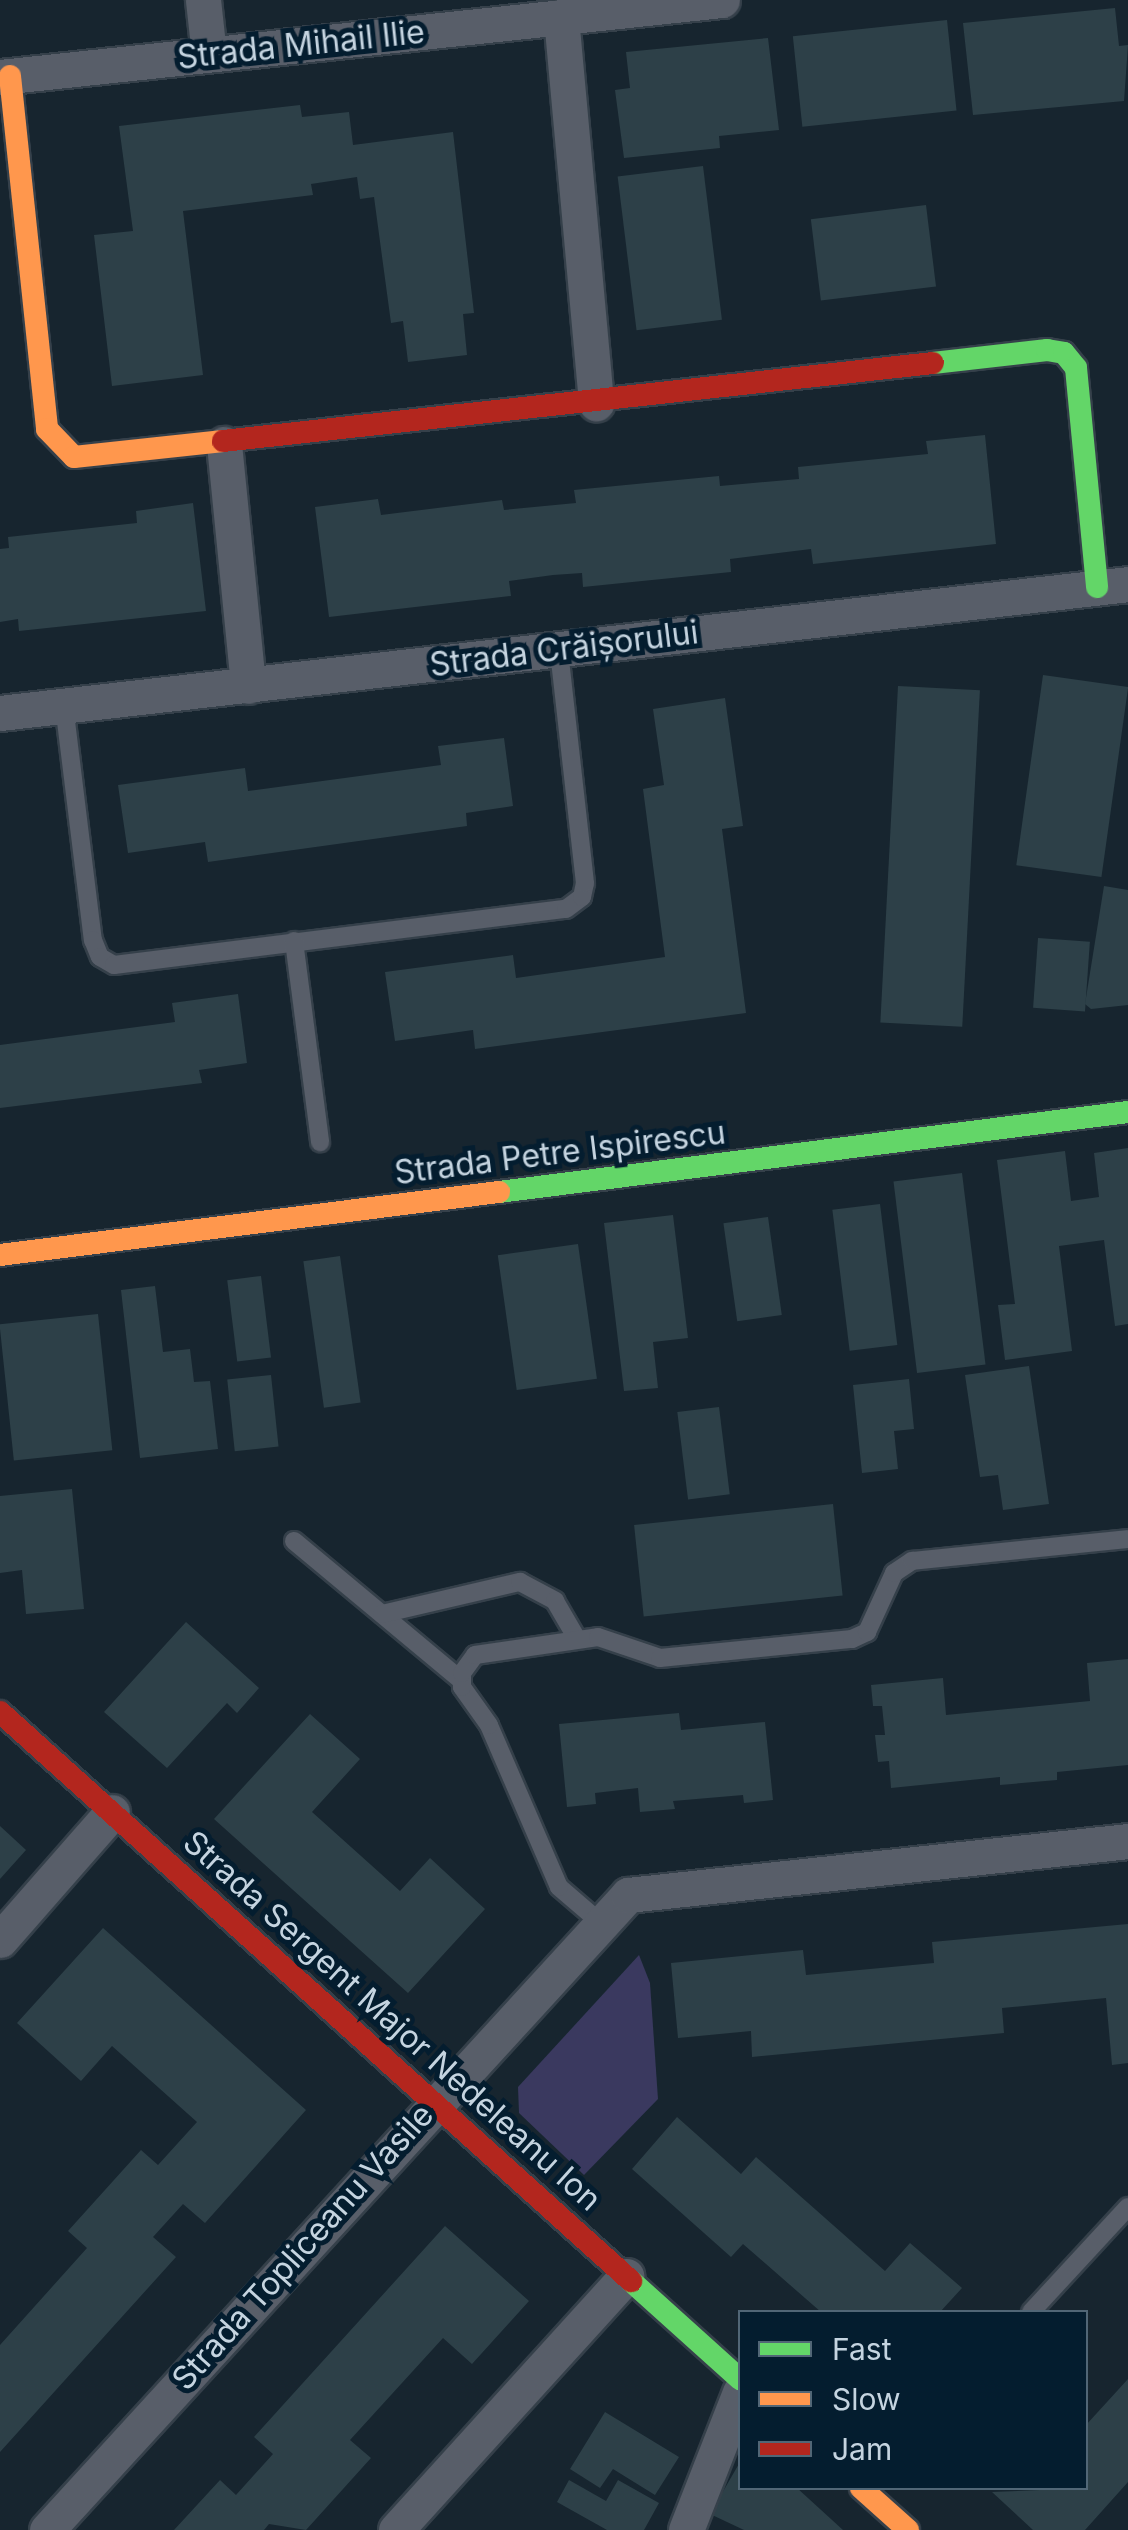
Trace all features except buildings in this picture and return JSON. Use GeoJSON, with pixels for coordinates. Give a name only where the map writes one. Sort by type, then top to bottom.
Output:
{"type":"FeatureCollection","features":[{"type":"Feature","properties":{"kind":"street"},"geometry":{"type":"LineString","coordinates":[[204,0],[210,54]]}},
{"type":"Feature","properties":{"kind":"street","name":"Strada Mihail Ilie"},"geometry":{"type":"LineString","coordinates":[[5,76],[722,0]]}},
{"type":"Feature","properties":{"kind":"street"},"geometry":{"type":"LineString","coordinates":[[561,17],[596,404]]}},
{"type":"Feature","properties":{"kind":"street"},"geometry":{"type":"LineString","coordinates":[[5,76],[47,428],[74,456],[224,444],[1064,354],[1077,379],[1113,586]]}},
{"type":"Feature","properties":{"kind":"street"},"geometry":{"type":"LineString","coordinates":[[224,444],[248,686]]}},
{"type":"Feature","properties":{"kind":"street","name":"Strada Crăișorului"},"geometry":{"type":"LineString","coordinates":[[0,713],[1113,586]]}},
{"type":"Feature","properties":{"kind":"street","name":"Strada Petre Ispirescu"},"geometry":{"type":"LineString","coordinates":[[0,1255],[1128,1112]]}},
{"type":"Feature","properties":{"kind":"street","name":"Strada Sergent Major Nedeleanu Ion"},"geometry":{"type":"LineString","coordinates":[[0,1712],[738,2377]]}},
{"type":"Feature","properties":{"kind":"street"},"geometry":{"type":"LineString","coordinates":[[0,1940],[112,1812]]}},
{"type":"Feature","properties":{"kind":"street","name":"Strada Topliceanu Vasile"},"geometry":{"type":"LineString","coordinates":[[47,2530],[433,2102],[628,1895],[646,1888],[1128,1841]]}},
{"type":"Feature","properties":{"kind":"street"},"geometry":{"type":"LineString","coordinates":[[396,2530],[626,2276]]}},
{"type":"Feature","properties":{"kind":"street"},"geometry":{"type":"LineString","coordinates":[[686,2530],[738,2397]]}},
{"type":"Feature","properties":{"kind":"street"},"geometry":{"type":"LineString","coordinates":[[866,2490],[908,2530]]}},
{"type":"Feature","properties":{"kind":"lane"},"geometry":{"type":"LineString","coordinates":[[64,705],[100,956],[114,965],[566,909],[582,898],[559,650]]}},
{"type":"Feature","properties":{"kind":"lane"},"geometry":{"type":"LineString","coordinates":[[294,942],[320,1142]]}},
{"type":"Feature","properties":{"kind":"lane"},"geometry":{"type":"LineString","coordinates":[[461,1680],[482,1651],[577,1639],[604,1637],[660,1658],[852,1639],[867,1632],[894,1573],[912,1560],[1128,1539]]}},
{"type":"Feature","properties":{"kind":"lane"},"geometry":{"type":"LineString","coordinates":[[294,1541],[461,1680],[488,1725],[559,1887],[602,1924]]}},
{"type":"Feature","properties":{"kind":"lane"},"geometry":{"type":"LineString","coordinates":[[382,1614],[520,1582],[555,1601],[577,1639]]}},
{"type":"Feature","properties":{"kind":"lane"},"geometry":{"type":"LineString","coordinates":[[1033,2310],[1128,2207]]}},
{"type":"Feature","properties":{"kind":"shaded area"},"geometry":{"type":"Polygon","coordinates":[[[639,1955],[650,1983],[658,2099],[584,2175],[519,2113],[518,2087],[639,1955]]]}},
{"type":"Feature","properties":{"kind":"traffic: fast"},"geometry":{"type":"LineString","coordinates":[[933,363],[1047,350],[1064,353],[1076,368],[1097,587]]}},
{"type":"Feature","properties":{"kind":"traffic: fast"},"geometry":{"type":"LineString","coordinates":[[499,1192],[1128,1112]]}},
{"type":"Feature","properties":{"kind":"traffic: fast"},"geometry":{"type":"LineString","coordinates":[[631,2281],[738,2377]]}},
{"type":"Feature","properties":{"kind":"traffic: slow"},"geometry":{"type":"LineString","coordinates":[[10,76],[47,429],[74,457],[223,441]]}},
{"type":"Feature","properties":{"kind":"traffic: slow"},"geometry":{"type":"LineString","coordinates":[[0,1255],[499,1192]]}},
{"type":"Feature","properties":{"kind":"traffic: slow"},"geometry":{"type":"LineString","coordinates":[[863,2490],[908,2530]]}},
{"type":"Feature","properties":{"kind":"traffic: jam"},"geometry":{"type":"LineString","coordinates":[[223,441],[933,363]]}},
{"type":"Feature","properties":{"kind":"traffic: jam"},"geometry":{"type":"LineString","coordinates":[[0,1712],[631,2281]]}}]}
